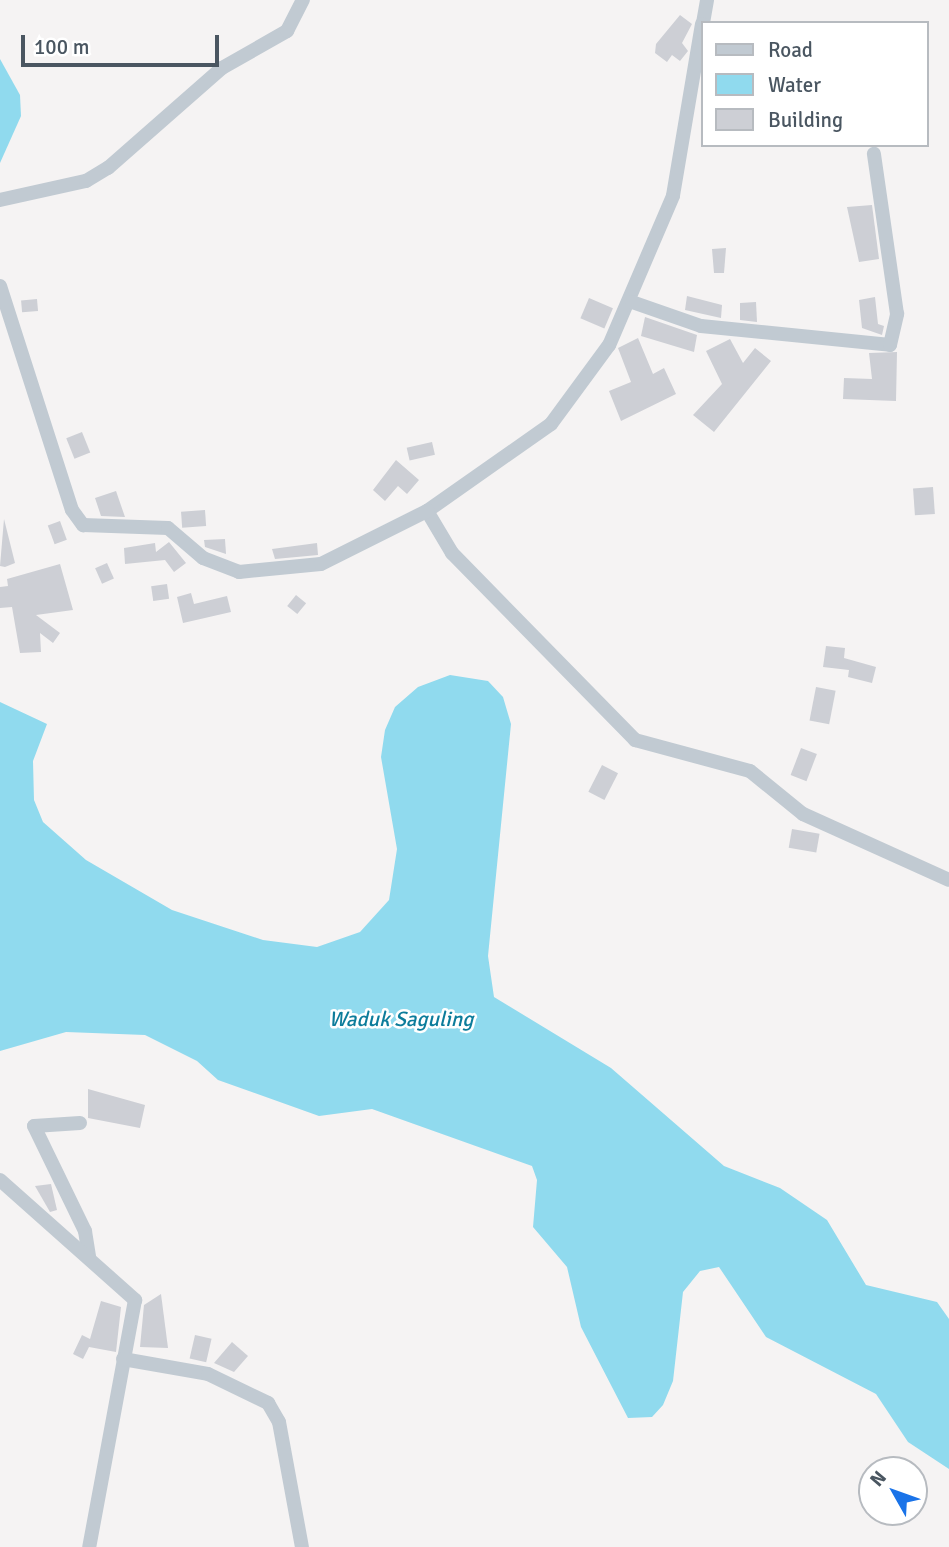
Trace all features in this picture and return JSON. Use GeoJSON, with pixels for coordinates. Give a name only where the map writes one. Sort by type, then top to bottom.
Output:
{"type":"FeatureCollection","features":[{"type":"Feature","properties":{"kind":"street"},"geometry":{"type":"LineString","coordinates":[[0,200],[86,181],[108,168],[222,68],[286,31],[303,0]]}},
{"type":"Feature","properties":{"kind":"street"},"geometry":{"type":"LineString","coordinates":[[703,21],[707,0]]}},
{"type":"Feature","properties":{"kind":"street"},"geometry":{"type":"LineString","coordinates":[[0,286],[72,510],[83,525],[168,528],[203,558],[239,572],[321,564],[427,512],[551,424],[591,376],[632,302],[673,196],[701,30]]}},
{"type":"Feature","properties":{"kind":"street"},"geometry":{"type":"LineString","coordinates":[[632,302],[701,326],[890,345],[897,314],[874,154]]}},
{"type":"Feature","properties":{"kind":"street"},"geometry":{"type":"LineString","coordinates":[[427,512],[452,553],[635,740],[750,771],[803,814],[949,880]]}},
{"type":"Feature","properties":{"kind":"street"},"geometry":{"type":"LineString","coordinates":[[80,1123],[34,1126],[85,1231],[89,1257]]}},
{"type":"Feature","properties":{"kind":"street"},"geometry":{"type":"LineString","coordinates":[[0,1180],[135,1300],[89,1547]]}},
{"type":"Feature","properties":{"kind":"street"},"geometry":{"type":"LineString","coordinates":[[123,1359],[208,1374],[268,1403],[279,1422],[302,1547]]}},
{"type":"Feature","properties":{"kind":"water"},"geometry":{"type":"Polygon","coordinates":[[[0,59],[20,95],[21,116],[0,163],[0,59]]]}},
{"type":"Feature","properties":{"kind":"water","name":"Waduk Saguling"},"geometry":{"type":"Polygon","coordinates":[[[450,675],[488,681],[503,697],[511,724],[488,956],[494,997],[611,1068],[724,1166],[780,1188],[827,1220],[866,1285],[937,1302],[949,1319],[949,1469],[908,1442],[876,1394],[766,1337],[719,1267],[700,1271],[683,1292],[673,1381],[663,1405],[652,1417],[628,1418],[581,1327],[567,1267],[533,1227],[537,1180],[532,1166],[372,1109],[319,1116],[218,1080],[197,1061],[145,1035],[66,1032],[0,1051],[0,702],[47,724],[33,761],[34,800],[43,822],[86,860],[172,910],[263,940],[317,947],[360,932],[389,900],[397,849],[381,757],[385,730],[395,707],[418,687],[450,675]]]}},
{"type":"Feature","properties":{"kind":"building"},"geometry":{"type":"Polygon","coordinates":[[[680,15],[692,24],[682,43],[688,51],[680,61],[672,55],[667,62],[655,53],[656,44],[680,15]]]}},
{"type":"Feature","properties":{"kind":"building"},"geometry":{"type":"Polygon","coordinates":[[[872,205],[879,259],[859,262],[847,207],[872,205]]]}},
{"type":"Feature","properties":{"kind":"building"},"geometry":{"type":"Polygon","coordinates":[[[726,248],[724,273],[714,273],[712,249],[726,248]]]}},
{"type":"Feature","properties":{"kind":"building"},"geometry":{"type":"Polygon","coordinates":[[[687,296],[722,305],[721,318],[685,310],[687,296]]]}},
{"type":"Feature","properties":{"kind":"building"},"geometry":{"type":"Polygon","coordinates":[[[875,297],[878,324],[884,326],[882,335],[862,328],[859,300],[875,297]]]}},
{"type":"Feature","properties":{"kind":"building"},"geometry":{"type":"Polygon","coordinates":[[[589,298],[613,308],[604,328],[580,318],[589,298]]]}},
{"type":"Feature","properties":{"kind":"building"},"geometry":{"type":"Polygon","coordinates":[[[37,299],[38,311],[22,312],[21,300],[37,299]]]}},
{"type":"Feature","properties":{"kind":"building"},"geometry":{"type":"Polygon","coordinates":[[[756,302],[757,322],[740,320],[740,303],[756,302]]]}},
{"type":"Feature","properties":{"kind":"building"},"geometry":{"type":"Polygon","coordinates":[[[645,317],[697,335],[694,352],[641,336],[645,317]]]}},
{"type":"Feature","properties":{"kind":"building"},"geometry":{"type":"Polygon","coordinates":[[[638,338],[653,374],[664,368],[676,394],[621,421],[609,391],[631,382],[618,348],[638,338]]]}},
{"type":"Feature","properties":{"kind":"building"},"geometry":{"type":"Polygon","coordinates":[[[730,339],[743,363],[755,348],[771,361],[714,432],[693,415],[722,384],[706,351],[730,339]]]}},
{"type":"Feature","properties":{"kind":"building"},"geometry":{"type":"Polygon","coordinates":[[[897,352],[896,401],[843,399],[844,378],[872,379],[869,353],[897,352]]]}},
{"type":"Feature","properties":{"kind":"building"},"geometry":{"type":"Polygon","coordinates":[[[82,432],[90,452],[74,459],[66,438],[82,432]]]}},
{"type":"Feature","properties":{"kind":"building"},"geometry":{"type":"Polygon","coordinates":[[[432,442],[435,455],[410,461],[407,448],[432,442]]]}},
{"type":"Feature","properties":{"kind":"building"},"geometry":{"type":"Polygon","coordinates":[[[396,460],[419,480],[407,494],[398,486],[385,501],[373,490],[396,460]]]}},
{"type":"Feature","properties":{"kind":"building"},"geometry":{"type":"Polygon","coordinates":[[[933,487],[935,514],[915,515],[913,488],[933,487]]]}},
{"type":"Feature","properties":{"kind":"building"},"geometry":{"type":"Polygon","coordinates":[[[116,491],[125,517],[101,516],[95,498],[116,491]]]}},
{"type":"Feature","properties":{"kind":"building"},"geometry":{"type":"Polygon","coordinates":[[[205,510],[206,526],[182,528],[181,512],[205,510]]]}},
{"type":"Feature","properties":{"kind":"building"},"geometry":{"type":"Polygon","coordinates":[[[4,519],[15,563],[5,567],[0,566],[4,519]]]}},
{"type":"Feature","properties":{"kind":"building"},"geometry":{"type":"Polygon","coordinates":[[[60,521],[67,540],[55,544],[48,525],[60,521]]]}},
{"type":"Feature","properties":{"kind":"building"},"geometry":{"type":"Polygon","coordinates":[[[225,539],[226,554],[205,547],[204,540],[225,539]]]}},
{"type":"Feature","properties":{"kind":"building"},"geometry":{"type":"Polygon","coordinates":[[[169,542],[186,563],[174,572],[165,560],[125,564],[124,548],[155,543],[156,552],[169,542]]]}},
{"type":"Feature","properties":{"kind":"building"},"geometry":{"type":"Polygon","coordinates":[[[317,543],[318,555],[275,559],[272,549],[317,543]]]}},
{"type":"Feature","properties":{"kind":"building"},"geometry":{"type":"Polygon","coordinates":[[[107,563],[114,579],[102,584],[95,568],[107,563]]]}},
{"type":"Feature","properties":{"kind":"building"},"geometry":{"type":"Polygon","coordinates":[[[60,564],[73,610],[36,615],[60,633],[53,643],[40,633],[41,652],[20,653],[12,607],[0,608],[0,587],[8,586],[7,579],[60,564]]]}},
{"type":"Feature","properties":{"kind":"building"},"geometry":{"type":"Polygon","coordinates":[[[167,584],[169,599],[153,601],[151,586],[167,584]]]}},
{"type":"Feature","properties":{"kind":"building"},"geometry":{"type":"Polygon","coordinates":[[[191,593],[194,604],[227,596],[231,612],[183,623],[177,597],[191,593]]]}},
{"type":"Feature","properties":{"kind":"building"},"geometry":{"type":"Polygon","coordinates":[[[296,595],[306,603],[297,614],[287,606],[296,595]]]}},
{"type":"Feature","properties":{"kind":"building"},"geometry":{"type":"Polygon","coordinates":[[[826,646],[845,648],[844,658],[876,667],[872,683],[848,677],[849,670],[823,667],[826,646]]]}},
{"type":"Feature","properties":{"kind":"building"},"geometry":{"type":"Polygon","coordinates":[[[816,687],[836,691],[829,724],[810,720],[816,687]]]}},
{"type":"Feature","properties":{"kind":"building"},"geometry":{"type":"Polygon","coordinates":[[[801,748],[817,754],[806,781],[791,775],[801,748]]]}},
{"type":"Feature","properties":{"kind":"building"},"geometry":{"type":"Polygon","coordinates":[[[602,765],[618,773],[604,800],[588,792],[602,765]]]}},
{"type":"Feature","properties":{"kind":"building"},"geometry":{"type":"Polygon","coordinates":[[[792,829],[820,834],[816,853],[789,848],[792,829]]]}},
{"type":"Feature","properties":{"kind":"building"},"geometry":{"type":"Polygon","coordinates":[[[88,1089],[145,1105],[140,1128],[88,1118],[88,1089]]]}},
{"type":"Feature","properties":{"kind":"building"},"geometry":{"type":"Polygon","coordinates":[[[51,1184],[57,1210],[50,1212],[35,1186],[51,1184]]]}},
{"type":"Feature","properties":{"kind":"building"},"geometry":{"type":"Polygon","coordinates":[[[161,1294],[168,1348],[140,1347],[144,1305],[161,1294]]]}},
{"type":"Feature","properties":{"kind":"building"},"geometry":{"type":"Polygon","coordinates":[[[101,1301],[121,1307],[116,1352],[89,1347],[83,1359],[73,1354],[82,1335],[90,1339],[101,1301]]]}},
{"type":"Feature","properties":{"kind":"building"},"geometry":{"type":"Polygon","coordinates":[[[195,1335],[212,1339],[206,1362],[190,1358],[195,1335]]]}},
{"type":"Feature","properties":{"kind":"building"},"geometry":{"type":"Polygon","coordinates":[[[232,1342],[248,1356],[234,1372],[214,1363],[232,1342]]]}}]}
